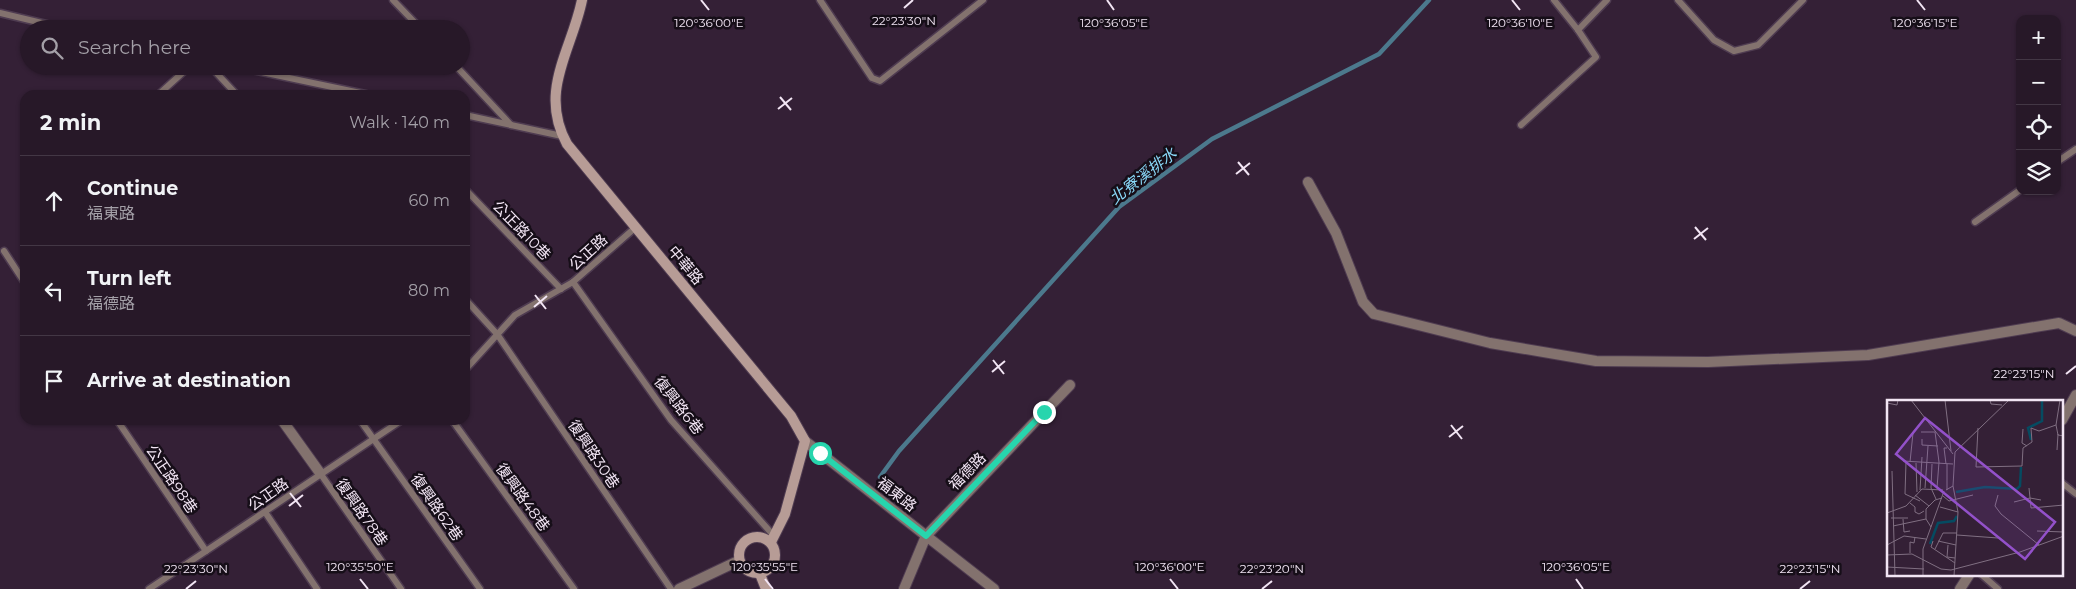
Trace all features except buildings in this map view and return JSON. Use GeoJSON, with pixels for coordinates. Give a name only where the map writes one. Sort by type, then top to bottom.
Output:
{"type":"FeatureCollection","features":[{"type":"Feature","properties":{"kind":"street","name":"中華路"},"geometry":{"type":"LineString","coordinates":[[582,0],[560,63],[555,105],[562,136],[791,416],[805,441]]}},
{"type":"Feature","properties":{"kind":"street"},"geometry":{"type":"LineString","coordinates":[[1308,182],[1336,233],[1363,302],[1374,314],[1490,343],[1596,361],[1708,362],[1868,355],[2059,322],[2076,331]]}},
{"type":"Feature","properties":{"kind":"street","name":"福德路"},"geometry":{"type":"LineString","coordinates":[[904,589],[926,536],[1070,385]]}},
{"type":"Feature","properties":{"kind":"street"},"geometry":{"type":"LineString","coordinates":[[2064,416],[2076,395]]}},
{"type":"Feature","properties":{"kind":"street"},"geometry":{"type":"LineString","coordinates":[[286,425],[320,473]]}},
{"type":"Feature","properties":{"kind":"street"},"geometry":{"type":"LineString","coordinates":[[773,539],[749,538],[739,547],[738,561],[747,571],[760,574],[770,568],[775,558],[773,539],[785,514],[805,441]]}},
{"type":"Feature","properties":{"kind":"street","name":"福東路"},"geometry":{"type":"LineString","coordinates":[[805,441],[994,589]]}},
{"type":"Feature","properties":{"kind":"street"},"geometry":{"type":"LineString","coordinates":[[679,589],[738,561]]}},
{"type":"Feature","properties":{"kind":"street"},"geometry":{"type":"LineString","coordinates":[[760,574],[766,589]]}},
{"type":"Feature","properties":{"kind":"street"},"geometry":{"type":"LineString","coordinates":[[1960,589],[1968,576]]}},
{"type":"Feature","properties":{"kind":"lane"},"geometry":{"type":"LineString","coordinates":[[393,0],[412,20]]}},
{"type":"Feature","properties":{"kind":"lane"},"geometry":{"type":"LineString","coordinates":[[820,0],[872,78],[880,81],[983,0]]}},
{"type":"Feature","properties":{"kind":"lane"},"geometry":{"type":"LineString","coordinates":[[1521,124],[1596,58],[1578,30],[1554,0]]}},
{"type":"Feature","properties":{"kind":"lane"},"geometry":{"type":"LineString","coordinates":[[1578,30],[1607,0]]}},
{"type":"Feature","properties":{"kind":"lane"},"geometry":{"type":"LineString","coordinates":[[1678,0],[1714,40],[1734,51],[1758,44],[1804,0]]}},
{"type":"Feature","properties":{"kind":"lane"},"geometry":{"type":"LineString","coordinates":[[0,14],[27,20]]}},
{"type":"Feature","properties":{"kind":"lane"},"geometry":{"type":"LineString","coordinates":[[164,90],[180,75]]}},
{"type":"Feature","properties":{"kind":"lane"},"geometry":{"type":"LineString","coordinates":[[218,75],[232,90]]}},
{"type":"Feature","properties":{"kind":"lane"},"geometry":{"type":"LineString","coordinates":[[276,75],[346,90]]}},
{"type":"Feature","properties":{"kind":"lane"},"geometry":{"type":"LineString","coordinates":[[464,75],[511,125]]}},
{"type":"Feature","properties":{"kind":"lane"},"geometry":{"type":"LineString","coordinates":[[470,116],[562,136]]}},
{"type":"Feature","properties":{"kind":"lane"},"geometry":{"type":"LineString","coordinates":[[2061,159],[2076,149]]}},
{"type":"Feature","properties":{"kind":"lane"},"geometry":{"type":"LineString","coordinates":[[1975,222],[2016,193]]}},
{"type":"Feature","properties":{"kind":"lane","name":"公正路10巷"},"geometry":{"type":"LineString","coordinates":[[470,194],[561,289]]}},
{"type":"Feature","properties":{"kind":"lane","name":"公正路"},"geometry":{"type":"LineString","coordinates":[[470,364],[515,315],[573,282],[636,227]]}},
{"type":"Feature","properties":{"kind":"lane"},"geometry":{"type":"LineString","coordinates":[[4,251],[20,275]]}},
{"type":"Feature","properties":{"kind":"lane","name":"復興路6巷"},"geometry":{"type":"LineString","coordinates":[[573,282],[672,420],[773,539]]}},
{"type":"Feature","properties":{"kind":"lane","name":"復興路30巷"},"geometry":{"type":"LineString","coordinates":[[470,304],[497,334],[671,589]]}},
{"type":"Feature","properties":{"kind":"lane","name":"公正路98巷"},"geometry":{"type":"LineString","coordinates":[[121,425],[206,551]]}},
{"type":"Feature","properties":{"kind":"lane","name":"復興路62巷"},"geometry":{"type":"LineString","coordinates":[[364,425],[480,589]]}},
{"type":"Feature","properties":{"kind":"lane","name":"公正路"},"geometry":{"type":"LineString","coordinates":[[154,588],[320,473],[395,425]]}},
{"type":"Feature","properties":{"kind":"lane","name":"復興路48巷"},"geometry":{"type":"LineString","coordinates":[[456,425],[574,589]]}},
{"type":"Feature","properties":{"kind":"lane","name":"復興路78巷"},"geometry":{"type":"LineString","coordinates":[[320,473],[401,589]]}},
{"type":"Feature","properties":{"kind":"lane"},"geometry":{"type":"LineString","coordinates":[[2064,485],[2076,494]]}},
{"type":"Feature","properties":{"kind":"lane"},"geometry":{"type":"LineString","coordinates":[[265,512],[318,589]]}},
{"type":"Feature","properties":{"kind":"lane"},"geometry":{"type":"LineString","coordinates":[[1983,576],[1998,589]]}},
{"type":"Feature","properties":{"kind":"waterway","name":"北寮溪排水"},"geometry":{"type":"LineString","coordinates":[[880,477],[899,451],[1119,207],[1212,139],[1379,54],[1429,0]]}},
{"type":"Feature","properties":{"kind":"route"},"geometry":{"type":"LineString","coordinates":[[820,453],[926,536],[1044,412]]}}]}
